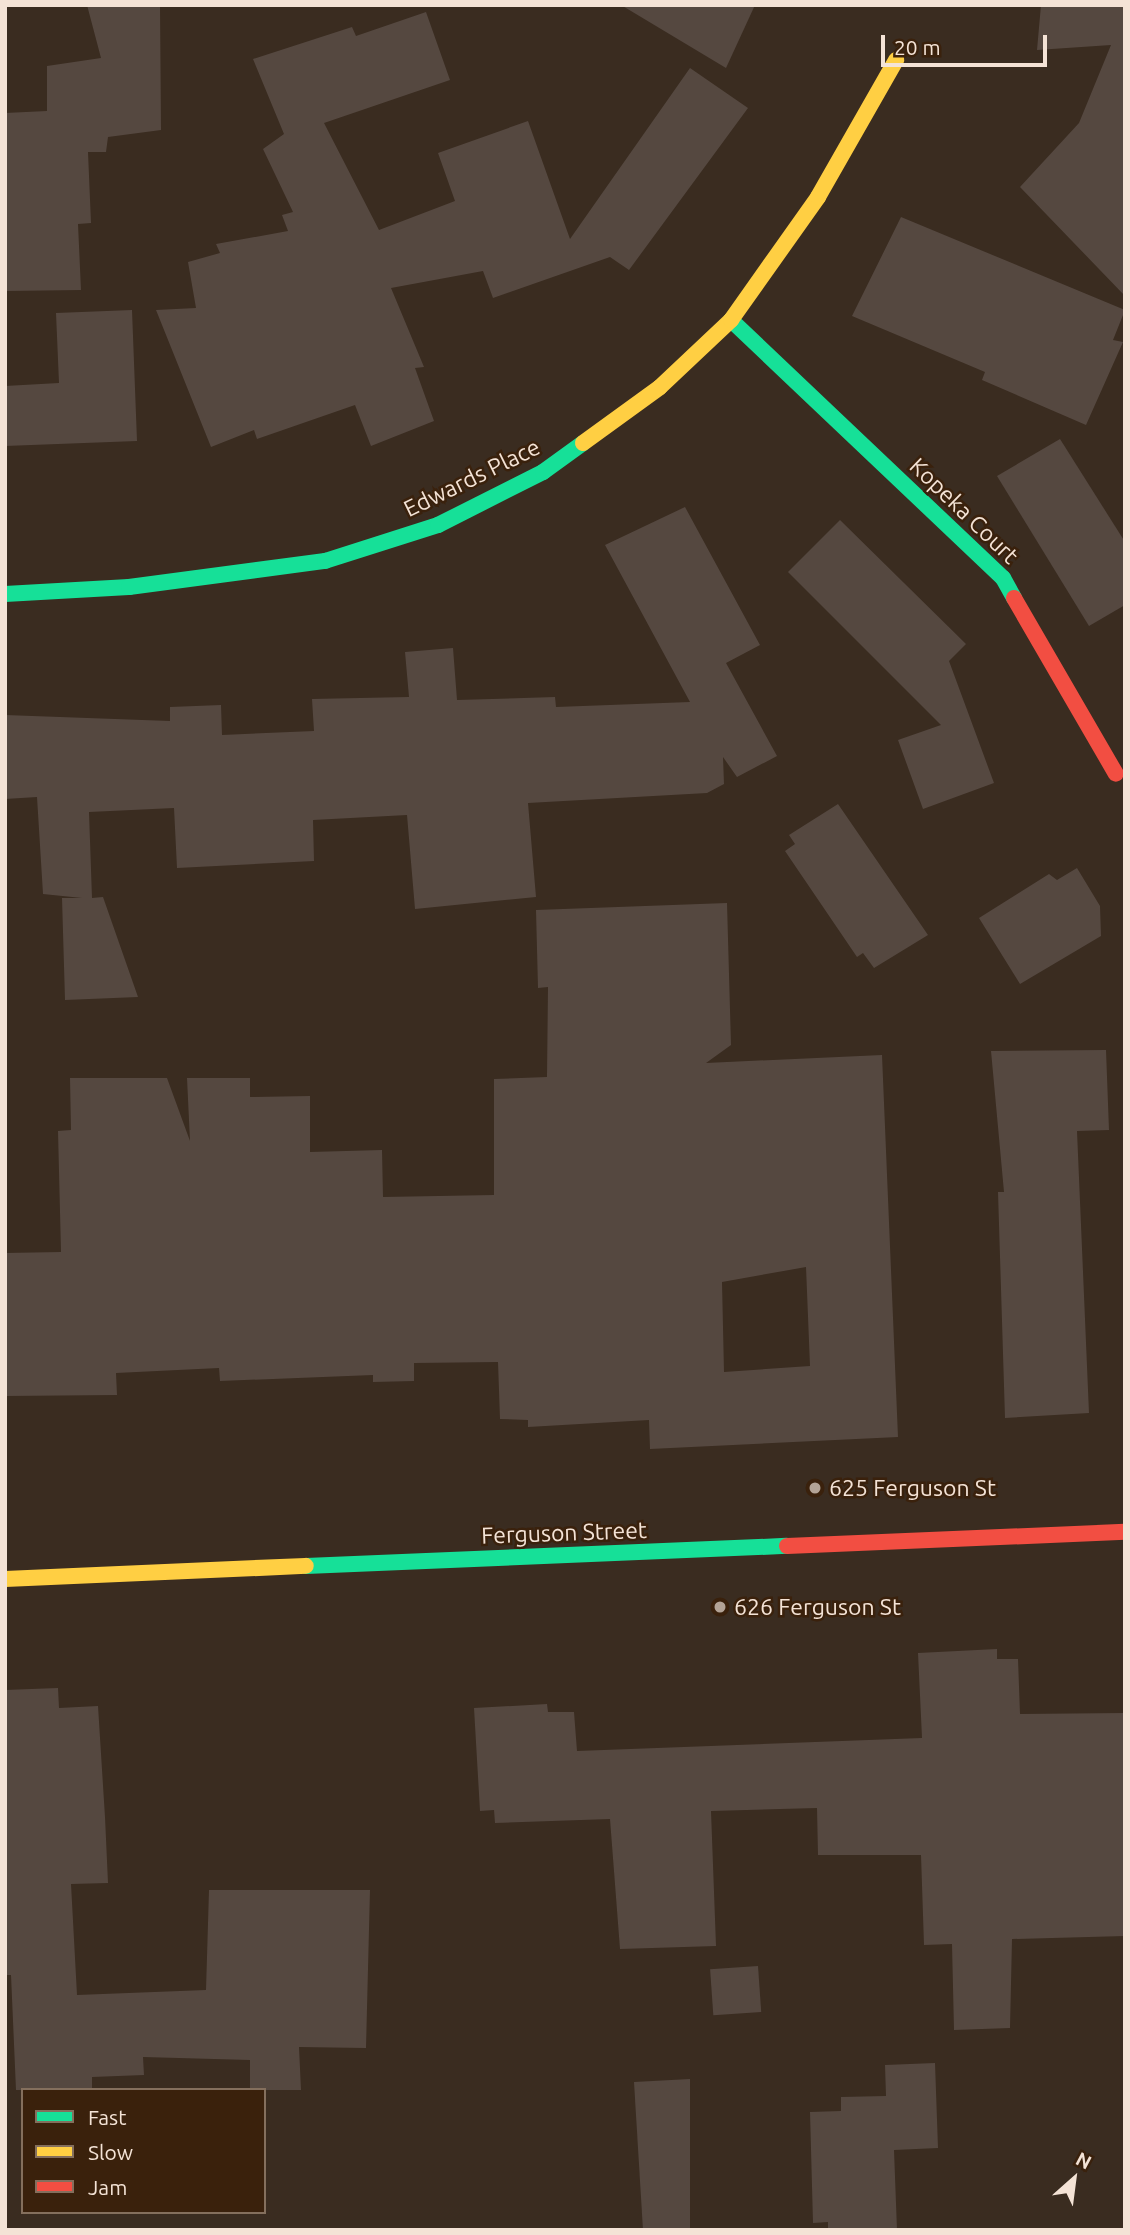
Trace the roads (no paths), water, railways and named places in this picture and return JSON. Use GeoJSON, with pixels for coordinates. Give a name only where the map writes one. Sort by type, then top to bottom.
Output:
{"type":"FeatureCollection","features":[{"type":"Feature","properties":{"kind":"street","name":"Edwards Place"},"geometry":{"type":"LineString","coordinates":[[5,594],[130,587],[300,565],[438,525],[543,472],[660,387],[731,320],[818,197],[896,60]]}},
{"type":"Feature","properties":{"kind":"street","name":"Kopeka Court"},"geometry":{"type":"LineString","coordinates":[[731,320],[1003,578],[1115,774]]}},
{"type":"Feature","properties":{"kind":"street","name":"Ferguson Street"},"geometry":{"type":"LineString","coordinates":[[5,1580],[1125,1532]]}},
{"type":"Feature","properties":{"kind":"place","name":"625 Ferguson St"},"geometry":{"type":"Point","coordinates":[815,1488]}},
{"type":"Feature","properties":{"kind":"place","name":"626 Ferguson St"},"geometry":{"type":"Point","coordinates":[720,1607]}}]}
